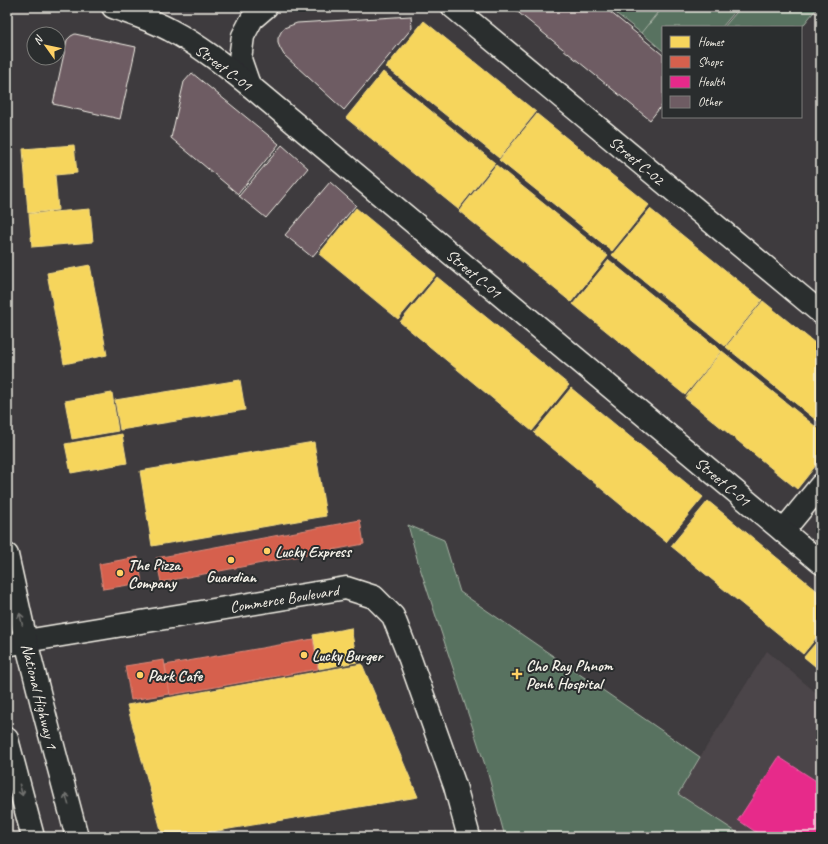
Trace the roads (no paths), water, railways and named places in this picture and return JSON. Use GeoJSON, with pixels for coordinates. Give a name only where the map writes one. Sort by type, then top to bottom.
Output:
{"type":"FeatureCollection","features":[{"type":"Feature","properties":{"kind":"main road","name":"Street C-01"},"geometry":{"type":"LineString","coordinates":[[113,7],[170,29],[200,47],[250,85],[821,563]]}},
{"type":"Feature","properties":{"kind":"main road"},"geometry":{"type":"LineString","coordinates":[[250,85],[240,59],[243,36],[252,18],[266,7]]}},
{"type":"Feature","properties":{"kind":"main road","name":"Street C-02"},"geometry":{"type":"LineString","coordinates":[[453,7],[821,313]]}},
{"type":"Feature","properties":{"kind":"main road"},"geometry":{"type":"LineString","coordinates":[[783,531],[821,485]]}},
{"type":"Feature","properties":{"kind":"main road","name":"National Highway 1"},"geometry":{"type":"LineString","coordinates":[[7,555],[16,643],[42,708],[78,837]]}},
{"type":"Feature","properties":{"kind":"main road","name":"Commerce Boulevard"},"geometry":{"type":"LineString","coordinates":[[16,643],[346,588],[374,597],[393,616],[410,658],[455,786],[469,837]]}},
{"type":"Feature","properties":{"kind":"main road"},"geometry":{"type":"LineString","coordinates":[[7,739],[34,837]]}},
{"type":"Feature","properties":{"kind":"place","name":"Lucky Express"},"geometry":{"type":"Point","coordinates":[267,551]}},
{"type":"Feature","properties":{"kind":"place","name":"Guardian"},"geometry":{"type":"Point","coordinates":[231,560]}},
{"type":"Feature","properties":{"kind":"place","name":"The Pizza Company"},"geometry":{"type":"Point","coordinates":[120,573]}},
{"type":"Feature","properties":{"kind":"place","name":"Lucky Burger"},"geometry":{"type":"Point","coordinates":[304,655]}},
{"type":"Feature","properties":{"kind":"place","name":"Cho Ray Phnom Penh Hospital"},"geometry":{"type":"Point","coordinates":[517,674]}},
{"type":"Feature","properties":{"kind":"place","name":"Park Cafe"},"geometry":{"type":"Point","coordinates":[140,675]}}]}
